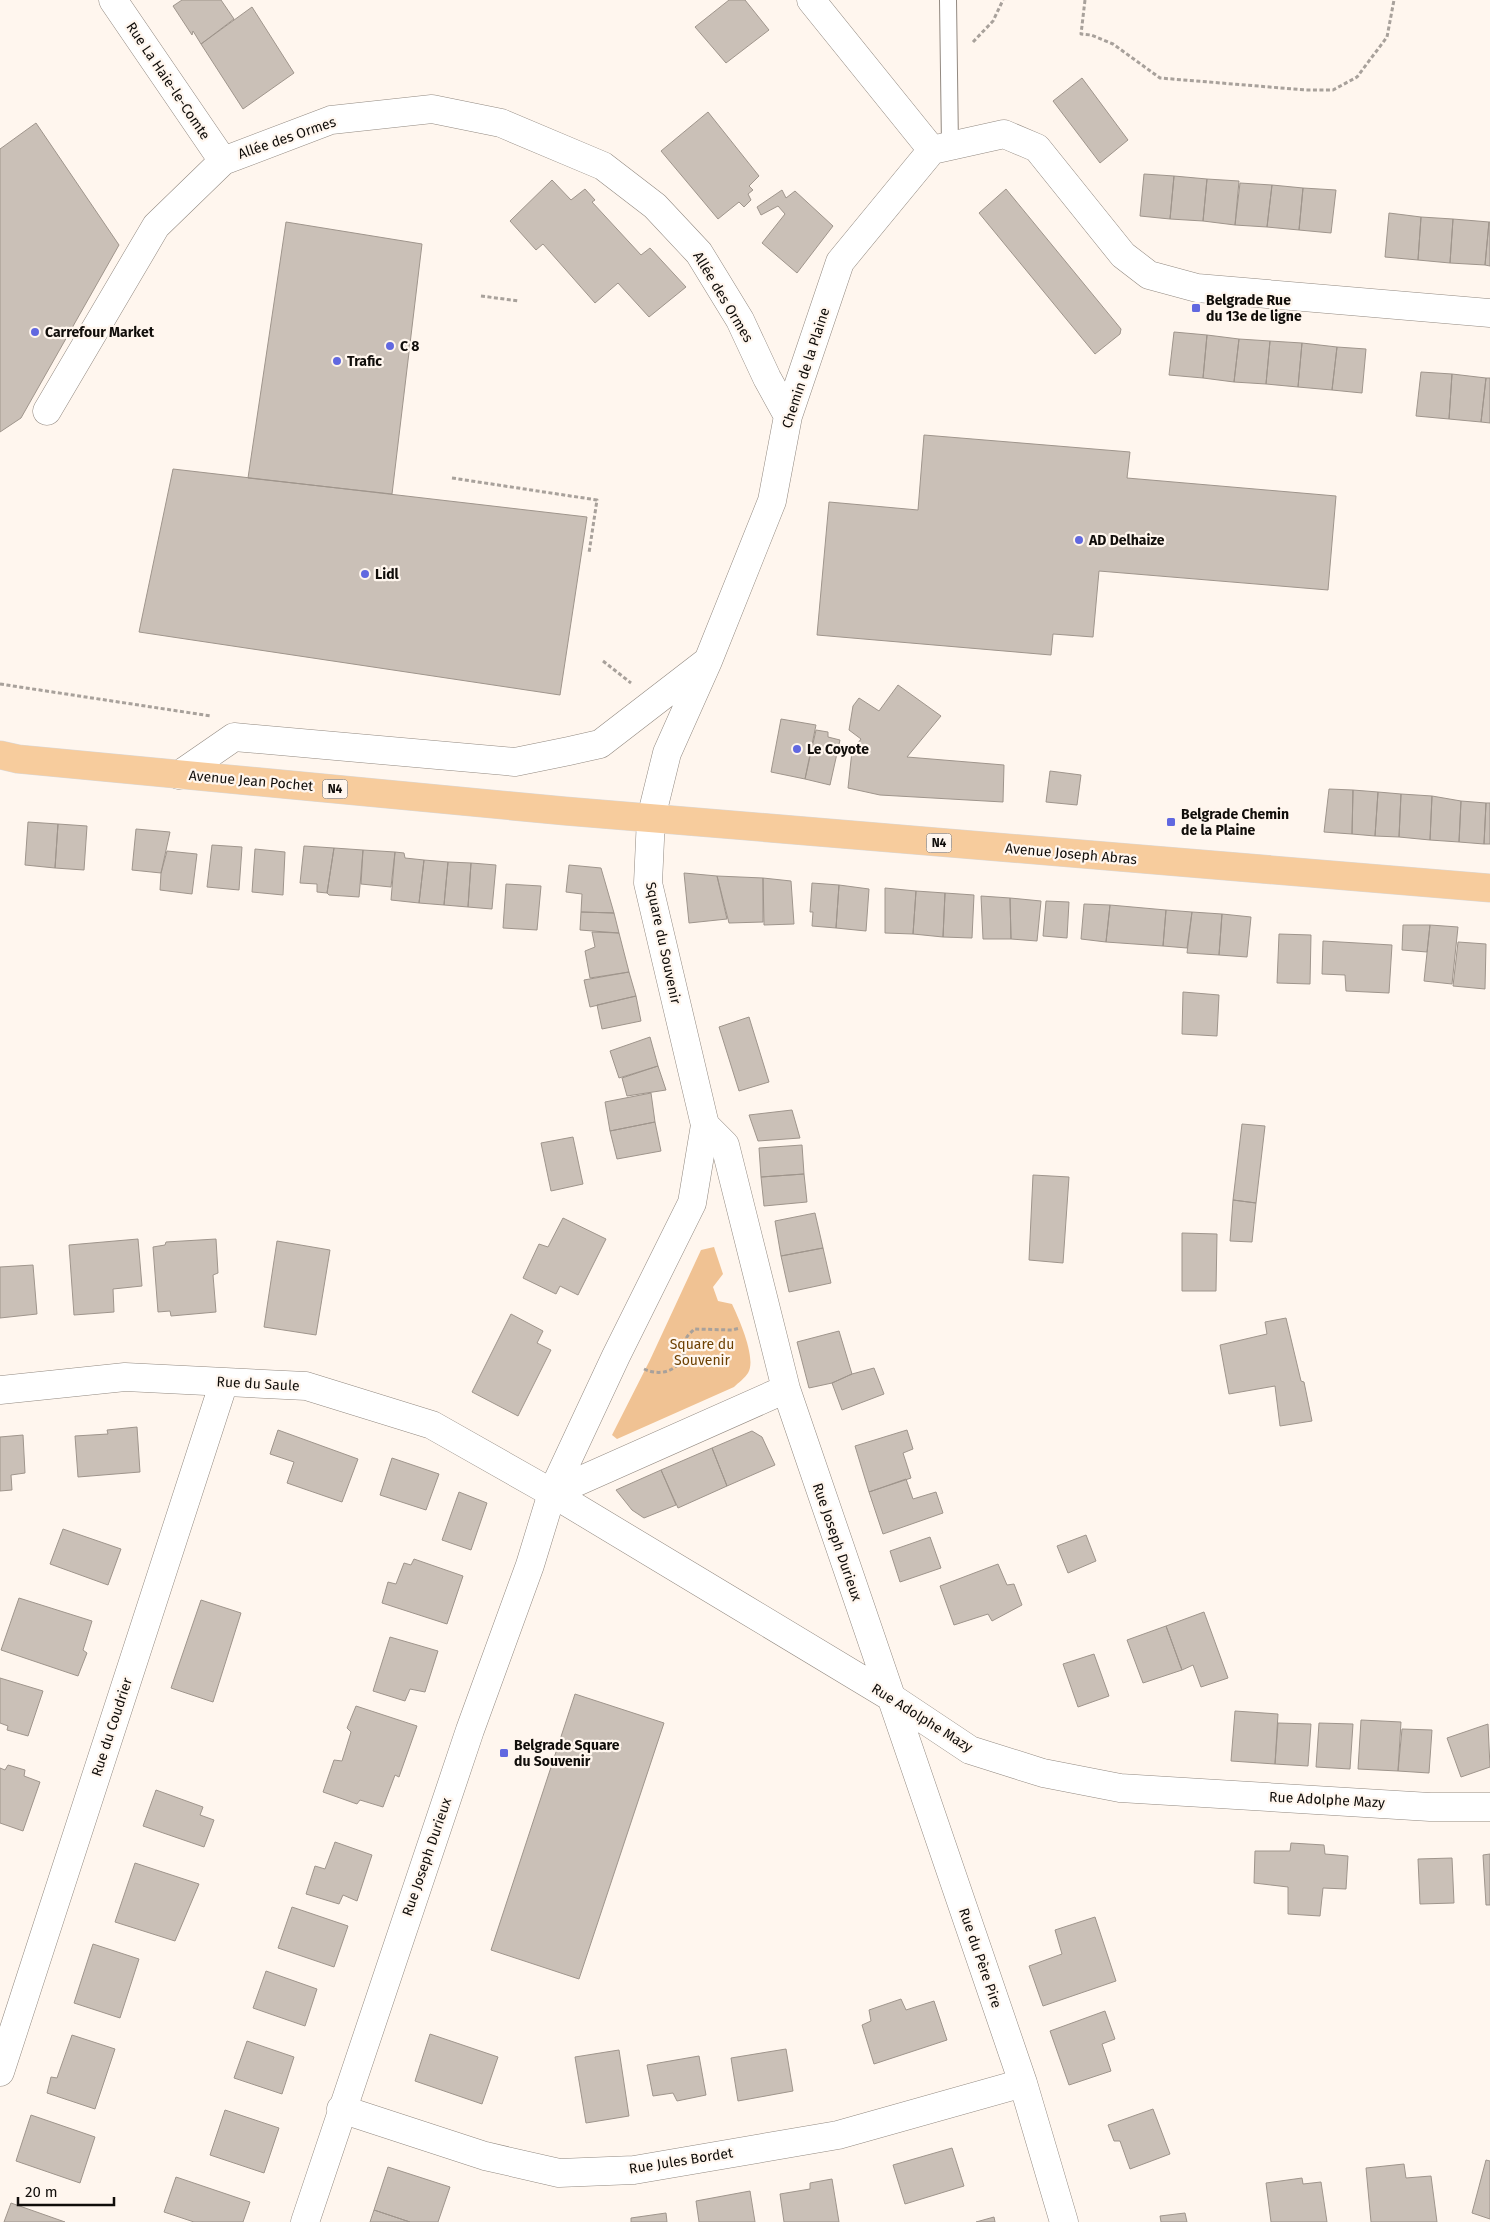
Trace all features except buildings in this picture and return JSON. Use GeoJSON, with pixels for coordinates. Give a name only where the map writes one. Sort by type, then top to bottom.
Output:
{"type":"FeatureCollection","features":[{"type":"Feature","properties":{"kind":"main road","name":"Avenue Jean Pochet"},"geometry":{"type":"LineString","coordinates":[[6,759],[652,818]]}},
{"type":"Feature","properties":{"kind":"main road","name":"Avenue Joseph Abras"},"geometry":{"type":"LineString","coordinates":[[652,818],[1490,888]]}},
{"type":"Feature","properties":{"kind":"street","name":"Rue La Haie-le-Comte"},"geometry":{"type":"LineString","coordinates":[[113,0],[223,161]]}},
{"type":"Feature","properties":{"kind":"street"},"geometry":{"type":"LineString","coordinates":[[811,0],[941,148],[1004,134],[1038,148],[1123,255],[1149,275],[1197,288],[1490,313]]}},
{"type":"Feature","properties":{"kind":"street","name":"Allée des Ormes"},"geometry":{"type":"LineString","coordinates":[[47,411],[156,226],[223,161],[331,120],[432,109],[501,123],[603,166],[655,206],[699,253],[740,320],[767,378],[788,416]]}},
{"type":"Feature","properties":{"kind":"street","name":"Chemin de la Plaine"},"geometry":{"type":"LineString","coordinates":[[652,818],[667,753],[708,660],[772,501],[788,416],[840,262],[941,148]]}},
{"type":"Feature","properties":{"kind":"street"},"geometry":{"type":"LineString","coordinates":[[179,775],[234,737],[515,762],[569,751],[600,744],[708,660]]}},
{"type":"Feature","properties":{"kind":"street","name":"Square du Souvenir"},"geometry":{"type":"LineString","coordinates":[[552,1493],[616,1356],[692,1202],[705,1126],[648,883],[652,818]]}},
{"type":"Feature","properties":{"kind":"street"},"geometry":{"type":"LineString","coordinates":[[552,1493],[786,1389],[725,1145],[705,1126]]}},
{"type":"Feature","properties":{"kind":"street","name":"Rue du Saule"},"geometry":{"type":"LineString","coordinates":[[0,1390],[125,1377],[306,1386],[432,1425],[552,1493]]}},
{"type":"Feature","properties":{"kind":"street","name":"Rue du Coudrier"},"geometry":{"type":"LineString","coordinates":[[0,2072],[224,1382]]}},
{"type":"Feature","properties":{"kind":"street","name":"Rue Joseph Durieux"},"geometry":{"type":"LineString","coordinates":[[786,1389],[889,1696]]}},
{"type":"Feature","properties":{"kind":"street","name":"Rue Joseph Durieux"},"geometry":{"type":"LineString","coordinates":[[305,2222],[341,2109],[473,1721],[530,1565],[552,1493]]}},
{"type":"Feature","properties":{"kind":"street","name":"Rue Adolphe Mazy"},"geometry":{"type":"LineString","coordinates":[[552,1493],[889,1696],[970,1750],[1044,1773],[1120,1788],[1430,1807],[1490,1807]]}},
{"type":"Feature","properties":{"kind":"street","name":"Rue du Père Pire"},"geometry":{"type":"LineString","coordinates":[[889,1696],[1023,2083],[1064,2222]]}},
{"type":"Feature","properties":{"kind":"street","name":"Rue Jules Bordet"},"geometry":{"type":"LineString","coordinates":[[341,2109],[485,2156],[559,2173],[634,2170],[838,2135],[1023,2083]]}},
{"type":"Feature","properties":{"kind":"lane"},"geometry":{"type":"LineString","coordinates":[[941,148],[949,68],[948,0]]}},
{"type":"Feature","properties":{"kind":"path"},"geometry":{"type":"LineString","coordinates":[[949,68],[993,21],[1003,0]]}},
{"type":"Feature","properties":{"kind":"path"},"geometry":{"type":"LineString","coordinates":[[1085,0],[1081,34],[1090,35],[1113,44],[1160,78],[1306,90],[1333,90],[1357,77],[1387,37],[1394,0]]}},
{"type":"Feature","properties":{"kind":"path"},"geometry":{"type":"LineString","coordinates":[[481,296],[519,301]]}},
{"type":"Feature","properties":{"kind":"path"},"geometry":{"type":"LineString","coordinates":[[452,478],[597,500],[589,553]]}},
{"type":"Feature","properties":{"kind":"path"},"geometry":{"type":"LineString","coordinates":[[616,1356],[653,1373],[669,1372],[679,1364],[685,1351],[686,1338],[694,1329],[732,1330],[768,1319]]}},
{"type":"Feature","properties":{"kind":"green space","name":"Square du Souvenir"},"geometry":{"type":"Polygon","coordinates":[[[714,1247],[723,1274],[713,1287],[718,1301],[732,1304],[739,1319],[749,1349],[750,1367],[748,1373],[734,1387],[617,1439],[612,1435],[650,1360],[701,1250],[714,1247]]]}},
{"type":"Feature","properties":{"kind":"place","name":"Belgrade Rue du 13e de ligne"},"geometry":{"type":"Point","coordinates":[1196,308]}},
{"type":"Feature","properties":{"kind":"place","name":"Carrefour Market"},"geometry":{"type":"Point","coordinates":[35,332]}},
{"type":"Feature","properties":{"kind":"place","name":"C 8"},"geometry":{"type":"Point","coordinates":[390,346]}},
{"type":"Feature","properties":{"kind":"place","name":"Trafic"},"geometry":{"type":"Point","coordinates":[337,361]}},
{"type":"Feature","properties":{"kind":"place","name":"AD Delhaize"},"geometry":{"type":"Point","coordinates":[1079,540]}},
{"type":"Feature","properties":{"kind":"place","name":"Lidl"},"geometry":{"type":"Point","coordinates":[365,574]}},
{"type":"Feature","properties":{"kind":"place","name":"Le Coyote"},"geometry":{"type":"Point","coordinates":[797,749]}},
{"type":"Feature","properties":{"kind":"place","name":"Belgrade Chemin de la Plaine"},"geometry":{"type":"Point","coordinates":[1171,822]}},
{"type":"Feature","properties":{"kind":"place","name":"Belgrade Square du Souvenir"},"geometry":{"type":"Point","coordinates":[504,1753]}}]}
